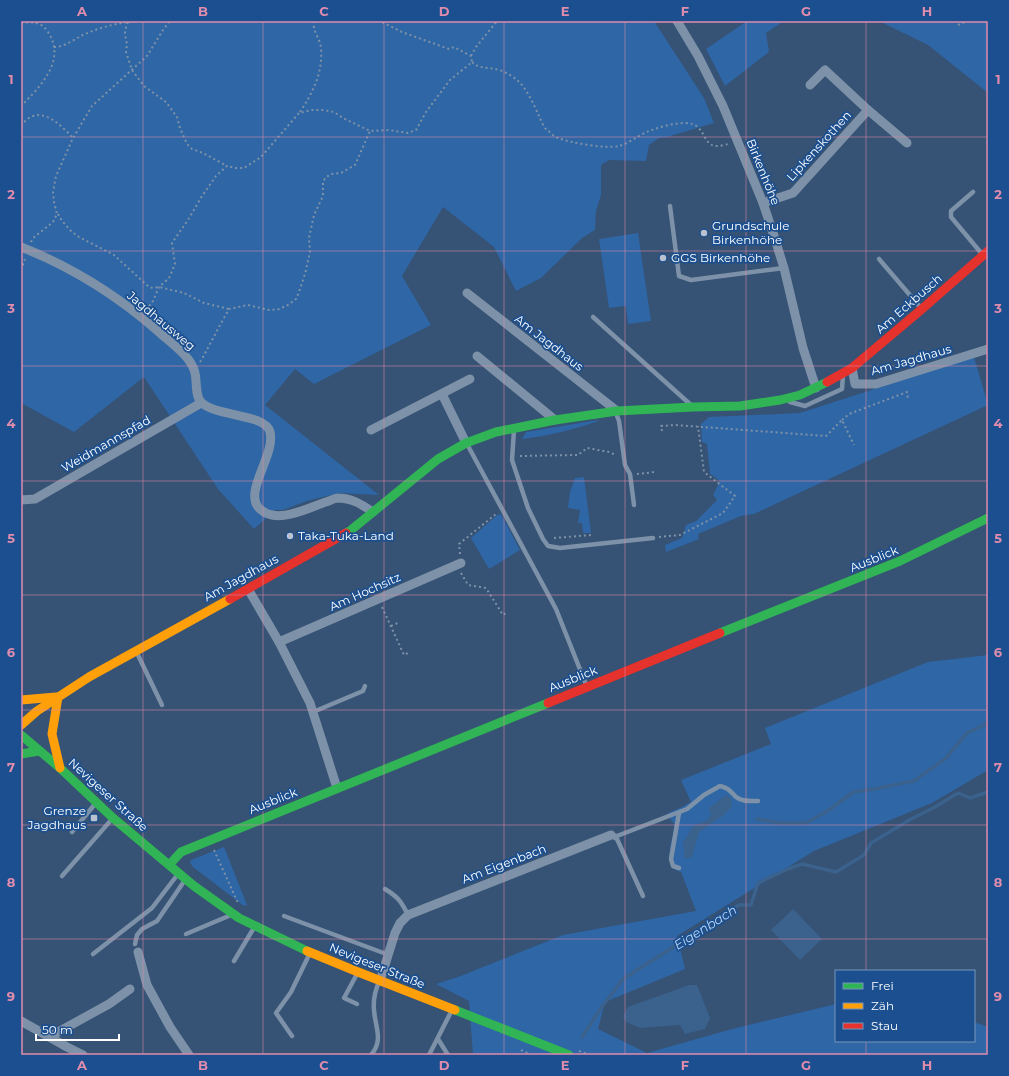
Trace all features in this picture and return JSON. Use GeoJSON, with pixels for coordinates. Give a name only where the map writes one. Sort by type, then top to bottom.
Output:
{"type":"FeatureCollection","features":[{"type":"Feature","properties":{"kind":"street","name":"Birkenhöhe"},"geometry":{"type":"LineString","coordinates":[[677,21],[698,56],[723,106],[763,204],[784,268],[803,348],[816,388]]}},
{"type":"Feature","properties":{"kind":"street","name":"Lipkenskothen"},"geometry":{"type":"LineString","coordinates":[[810,85],[825,70],[907,144]]}},
{"type":"Feature","properties":{"kind":"street","name":"Lipkenskothen"},"geometry":{"type":"LineString","coordinates":[[763,204],[793,193],[868,110]]}},
{"type":"Feature","properties":{"kind":"street","name":"Jagdhausweg"},"geometry":{"type":"LineString","coordinates":[[24,248],[64,266],[100,287],[141,317],[182,352],[194,368],[197,394],[201,403]]}},
{"type":"Feature","properties":{"kind":"street","name":"Am Eckbusch"},"geometry":{"type":"LineString","coordinates":[[843,374],[922,309],[986,253]]}},
{"type":"Feature","properties":{"kind":"street","name":"Am Jagdhaus"},"geometry":{"type":"LineString","coordinates":[[466,293],[617,411]]}},
{"type":"Feature","properties":{"kind":"street","name":"Am Jagdhaus"},"geometry":{"type":"LineString","coordinates":[[852,368],[855,384],[876,384],[988,349]]}},
{"type":"Feature","properties":{"kind":"street"},"geometry":{"type":"LineString","coordinates":[[477,356],[555,420]]}},
{"type":"Feature","properties":{"kind":"street","name":"Am Jagdhaus"},"geometry":{"type":"LineString","coordinates":[[21,725],[37,711],[89,677],[351,530],[438,459],[466,443],[496,432],[555,420],[617,411],[740,406],[780,400],[800,395],[843,374]]}},
{"type":"Feature","properties":{"kind":"street"},"geometry":{"type":"LineString","coordinates":[[371,430],[470,379]]}},
{"type":"Feature","properties":{"kind":"street"},"geometry":{"type":"LineString","coordinates":[[442,394],[466,443]]}},
{"type":"Feature","properties":{"kind":"street"},"geometry":{"type":"LineString","coordinates":[[201,403],[213,410],[242,416],[263,423],[270,431],[270,449],[256,487],[254,498],[258,508],[264,513],[272,516],[283,516],[337,498],[356,501],[373,512]]}},
{"type":"Feature","properties":{"kind":"street","name":"Weidmannspfad"},"geometry":{"type":"LineString","coordinates":[[21,500],[35,499],[201,403]]}},
{"type":"Feature","properties":{"kind":"street","name":"Ausblick"},"geometry":{"type":"LineString","coordinates":[[170,864],[181,852],[900,561],[988,518]]}},
{"type":"Feature","properties":{"kind":"street","name":"Am Hochsitz"},"geometry":{"type":"LineString","coordinates":[[279,642],[458,564]]}},
{"type":"Feature","properties":{"kind":"street"},"geometry":{"type":"LineString","coordinates":[[248,589],[279,642],[310,703],[337,788]]}},
{"type":"Feature","properties":{"kind":"street"},"geometry":{"type":"LineString","coordinates":[[21,700],[58,697],[52,734],[60,768]]}},
{"type":"Feature","properties":{"kind":"street","name":"Nevigeser Straße"},"geometry":{"type":"LineString","coordinates":[[21,735],[60,768],[113,818],[170,864],[186,879],[236,916],[310,952],[569,1055]]}},
{"type":"Feature","properties":{"kind":"street"},"geometry":{"type":"LineString","coordinates":[[21,754],[39,751]]}},
{"type":"Feature","properties":{"kind":"street","name":"Am Eigenbach"},"geometry":{"type":"LineString","coordinates":[[408,915],[611,835]]}},
{"type":"Feature","properties":{"kind":"street"},"geometry":{"type":"LineString","coordinates":[[380,981],[400,923],[408,915]]}},
{"type":"Feature","properties":{"kind":"street"},"geometry":{"type":"LineString","coordinates":[[136,948],[147,985],[170,1027],[189,1055]]}},
{"type":"Feature","properties":{"kind":"street"},"geometry":{"type":"LineString","coordinates":[[49,1037],[109,1004],[130,989]]}},
{"type":"Feature","properties":{"kind":"street"},"geometry":{"type":"LineString","coordinates":[[21,1021],[49,1037],[65,1051],[83,1055]]}},
{"type":"Feature","properties":{"kind":"lane"},"geometry":{"type":"LineString","coordinates":[[973,192],[951,211],[951,217],[986,253]]}},
{"type":"Feature","properties":{"kind":"lane"},"geometry":{"type":"LineString","coordinates":[[670,206],[679,276],[691,280],[784,268]]}},
{"type":"Feature","properties":{"kind":"lane"},"geometry":{"type":"LineString","coordinates":[[879,259],[922,309]]}},
{"type":"Feature","properties":{"kind":"lane"},"geometry":{"type":"LineString","coordinates":[[593,317],[694,407]]}},
{"type":"Feature","properties":{"kind":"lane","name":"Am Jagdhaus"},"geometry":{"type":"LineString","coordinates":[[780,400],[805,406],[842,389],[843,374]]}},
{"type":"Feature","properties":{"kind":"lane"},"geometry":{"type":"LineString","coordinates":[[617,411],[625,465],[630,474],[634,505]]}},
{"type":"Feature","properties":{"kind":"lane"},"geometry":{"type":"LineString","coordinates":[[514,429],[512,460],[528,508],[548,546],[560,548],[653,538]]}},
{"type":"Feature","properties":{"kind":"lane"},"geometry":{"type":"LineString","coordinates":[[466,443],[556,609],[587,687]]}},
{"type":"Feature","properties":{"kind":"lane"},"geometry":{"type":"LineString","coordinates":[[136,651],[162,705]]}},
{"type":"Feature","properties":{"kind":"lane"},"geometry":{"type":"LineString","coordinates":[[313,712],[363,691],[365,686]]}},
{"type":"Feature","properties":{"kind":"lane"},"geometry":{"type":"LineString","coordinates":[[611,835],[617,836],[679,813],[687,809],[704,795],[720,786],[731,790],[737,798],[746,801],[758,801]]}},
{"type":"Feature","properties":{"kind":"lane"},"geometry":{"type":"LineString","coordinates":[[72,832],[97,803]]}},
{"type":"Feature","properties":{"kind":"lane"},"geometry":{"type":"LineString","coordinates":[[679,813],[671,859],[673,866],[679,868]]}},
{"type":"Feature","properties":{"kind":"lane"},"geometry":{"type":"LineString","coordinates":[[62,876],[113,818]]}},
{"type":"Feature","properties":{"kind":"lane"},"geometry":{"type":"LineString","coordinates":[[611,835],[617,839],[643,896]]}},
{"type":"Feature","properties":{"kind":"lane"},"geometry":{"type":"LineString","coordinates":[[93,954],[152,908],[179,872]]}},
{"type":"Feature","properties":{"kind":"lane"},"geometry":{"type":"LineString","coordinates":[[136,948],[137,935],[142,929],[157,922],[186,879]]}},
{"type":"Feature","properties":{"kind":"lane"},"geometry":{"type":"LineString","coordinates":[[384,889],[396,896],[402,903],[408,915]]}},
{"type":"Feature","properties":{"kind":"lane"},"geometry":{"type":"LineString","coordinates":[[186,934],[236,916]]}},
{"type":"Feature","properties":{"kind":"lane"},"geometry":{"type":"LineString","coordinates":[[284,916],[389,954]]}},
{"type":"Feature","properties":{"kind":"lane"},"geometry":{"type":"LineString","coordinates":[[234,961],[255,926]]}},
{"type":"Feature","properties":{"kind":"lane"},"geometry":{"type":"LineString","coordinates":[[292,1036],[276,1013],[291,992],[310,952]]}},
{"type":"Feature","properties":{"kind":"lane"},"geometry":{"type":"LineString","coordinates":[[357,1004],[344,998],[358,972]]}},
{"type":"Feature","properties":{"kind":"lane"},"geometry":{"type":"LineString","coordinates":[[371,1055],[376,1050],[379,1039],[373,1008],[375,990],[380,981]]}},
{"type":"Feature","properties":{"kind":"lane"},"geometry":{"type":"LineString","coordinates":[[429,1055],[452,1009]]}},
{"type":"Feature","properties":{"kind":"lane"},"geometry":{"type":"LineString","coordinates":[[438,1039],[448,1055]]}},
{"type":"Feature","properties":{"kind":"path"},"geometry":{"type":"LineString","coordinates":[[54,47],[63,45],[103,27],[136,21]]}},
{"type":"Feature","properties":{"kind":"path"},"geometry":{"type":"LineString","coordinates":[[170,21],[147,56],[92,106],[74,138],[56,176],[53,192],[54,202],[58,214],[67,228],[78,237],[114,255],[148,286],[184,293],[204,303],[229,309],[248,305],[269,310],[279,309],[288,305],[296,299],[305,274],[310,252],[310,238],[314,215],[323,196],[322,183],[325,178],[331,174],[341,173],[355,165],[370,131]]}},
{"type":"Feature","properties":{"kind":"path"},"geometry":{"type":"LineString","coordinates":[[128,22],[125,30],[127,44],[126,52],[132,70],[144,86],[166,102],[177,116],[187,144],[227,166],[244,168],[262,157],[299,113],[315,86],[320,72],[321,48],[315,32],[313,24],[314,21]]}},
{"type":"Feature","properties":{"kind":"path"},"geometry":{"type":"LineString","coordinates":[[380,21],[402,32],[449,49],[454,47],[471,56]]}},
{"type":"Feature","properties":{"kind":"path"},"geometry":{"type":"LineString","coordinates":[[497,21],[476,47],[471,56],[472,62],[478,67],[496,69],[518,80],[530,98],[545,128],[557,138],[576,143],[603,147],[619,146],[649,131],[684,123],[694,124],[702,132],[710,145],[716,146],[728,144],[737,140]]}},
{"type":"Feature","properties":{"kind":"path"},"geometry":{"type":"LineString","coordinates":[[958,25],[967,21]]}},
{"type":"Feature","properties":{"kind":"path"},"geometry":{"type":"LineString","coordinates":[[21,23],[33,22],[42,25],[51,36],[54,47],[54,58],[50,70],[43,82],[21,106]]}},
{"type":"Feature","properties":{"kind":"path"},"geometry":{"type":"LineString","coordinates":[[299,113],[312,110],[334,112],[370,131],[389,130],[408,133],[416,130],[426,112],[450,80],[472,62]]}},
{"type":"Feature","properties":{"kind":"path"},"geometry":{"type":"LineString","coordinates":[[21,126],[26,120],[32,117],[38,115],[46,116],[55,120],[74,138]]}},
{"type":"Feature","properties":{"kind":"path"},"geometry":{"type":"LineString","coordinates":[[141,317],[153,301],[159,287],[169,278],[175,264],[172,243],[216,176],[227,166]]}},
{"type":"Feature","properties":{"kind":"path"},"geometry":{"type":"LineString","coordinates":[[24,248],[33,238],[53,222],[58,214]]}},
{"type":"Feature","properties":{"kind":"path"},"geometry":{"type":"LineString","coordinates":[[194,368],[202,359],[229,309]]}},
{"type":"Feature","properties":{"kind":"path"},"geometry":{"type":"LineString","coordinates":[[662,431],[661,426],[675,425],[826,436],[849,414],[906,392],[908,399]]}},
{"type":"Feature","properties":{"kind":"path"},"geometry":{"type":"LineString","coordinates":[[842,420],[854,445]]}},
{"type":"Feature","properties":{"kind":"path"},"geometry":{"type":"LineString","coordinates":[[653,538],[680,535],[723,513],[734,496],[704,472],[698,426]]}},
{"type":"Feature","properties":{"kind":"path"},"geometry":{"type":"LineString","coordinates":[[512,456],[578,455],[587,448],[609,452],[624,459]]}},
{"type":"Feature","properties":{"kind":"path"},"geometry":{"type":"LineString","coordinates":[[630,474],[655,472]]}},
{"type":"Feature","properties":{"kind":"path"},"geometry":{"type":"LineString","coordinates":[[502,510],[459,544],[458,564],[468,585],[486,588],[503,615],[506,613]]}},
{"type":"Feature","properties":{"kind":"path"},"geometry":{"type":"LineString","coordinates":[[543,539],[591,535]]}},
{"type":"Feature","properties":{"kind":"path"},"geometry":{"type":"LineString","coordinates":[[379,599],[404,655],[410,652]]}},
{"type":"Feature","properties":{"kind":"path"},"geometry":{"type":"LineString","coordinates":[[391,626],[400,622]]}},
{"type":"Feature","properties":{"kind":"path"},"geometry":{"type":"LineString","coordinates":[[210,840],[240,907],[236,916]]}},
{"type":"Feature","properties":{"kind":"shaded area"},"geometry":{"type":"Polygon","coordinates":[[[21,21],[654,21],[704,98],[714,123],[659,138],[649,145],[646,161],[609,160],[601,165],[601,195],[596,211],[595,230],[582,238],[541,278],[516,291],[494,247],[443,207],[402,276],[431,325],[314,384],[295,369],[265,405],[379,495],[339,493],[307,501],[283,510],[275,510],[254,529],[218,489],[144,377],[74,432],[21,403],[21,21]]]}},
{"type":"Feature","properties":{"kind":"shaded area"},"geometry":{"type":"Polygon","coordinates":[[[747,21],[784,21],[766,33],[769,52],[725,86],[706,49],[747,21]]]}},
{"type":"Feature","properties":{"kind":"shaded area"},"geometry":{"type":"Polygon","coordinates":[[[879,21],[988,21],[988,93],[928,45],[879,21]]]}},
{"type":"Feature","properties":{"kind":"shaded area"},"geometry":{"type":"Polygon","coordinates":[[[638,233],[651,321],[628,324],[626,306],[609,308],[599,239],[638,233]]]}},
{"type":"Feature","properties":{"kind":"shaded area"},"geometry":{"type":"Polygon","coordinates":[[[974,357],[988,405],[754,514],[741,516],[698,534],[699,539],[666,552],[665,545],[682,538],[686,525],[696,521],[717,500],[713,495],[720,481],[710,474],[707,444],[702,442],[701,424],[709,417],[799,413],[974,357]]]}},
{"type":"Feature","properties":{"kind":"shaded area"},"geometry":{"type":"Polygon","coordinates":[[[598,420],[560,432],[522,439],[526,432],[598,420]]]}},
{"type":"Feature","properties":{"kind":"shaded area"},"geometry":{"type":"Polygon","coordinates":[[[584,477],[591,533],[583,533],[582,523],[578,523],[580,510],[568,508],[570,492],[575,478],[584,477]]]}},
{"type":"Feature","properties":{"kind":"shaded area"},"geometry":{"type":"Polygon","coordinates":[[[501,514],[520,550],[489,569],[471,538],[497,515],[501,514]]]}},
{"type":"Feature","properties":{"kind":"shaded area"},"geometry":{"type":"Polygon","coordinates":[[[988,655],[988,770],[932,803],[814,851],[677,936],[685,969],[605,1002],[598,1029],[647,1053],[732,1029],[835,1004],[835,1042],[975,1042],[975,1022],[988,1027],[988,1055],[473,1055],[469,1001],[436,984],[458,977],[563,935],[696,911],[681,872],[671,866],[669,855],[674,823],[668,813],[691,802],[681,780],[771,744],[765,728],[928,662],[988,655]]]}},
{"type":"Feature","properties":{"kind":"shaded area"},"geometry":{"type":"Polygon","coordinates":[[[726,795],[731,798],[732,806],[724,815],[699,832],[692,857],[685,859],[683,843],[693,826],[707,820],[711,815],[709,808],[726,795]]]}},
{"type":"Feature","properties":{"kind":"shaded area"},"geometry":{"type":"Polygon","coordinates":[[[224,847],[247,905],[244,906],[193,867],[190,863],[191,860],[224,847]]]}},
{"type":"Feature","properties":{"kind":"shaded area"},"geometry":{"type":"Polygon","coordinates":[[[793,909],[822,939],[800,960],[771,930],[793,909]]]}},
{"type":"Feature","properties":{"kind":"shaded area"},"geometry":{"type":"Polygon","coordinates":[[[689,985],[697,985],[710,1018],[705,1029],[685,1034],[680,1025],[640,1028],[626,1022],[623,1016],[628,1007],[689,985]]]}},
{"type":"Feature","properties":{"kind":"waterway"},"geometry":{"type":"LineString","coordinates":[[757,819],[780,823],[806,823],[829,810],[853,792],[914,781],[946,758],[967,733],[988,723]]}},
{"type":"Feature","properties":{"kind":"waterway","name":"Eigenbach"},"geometry":{"type":"LineString","coordinates":[[582,1037],[601,1008],[623,979],[739,905],[751,905],[758,883],[802,864],[836,872],[864,855],[871,843],[958,793],[970,798],[988,792]]}},
{"type":"Feature","properties":{"kind":"traffic: fast"},"geometry":{"type":"LineString","coordinates":[[346,533],[438,459],[466,443],[496,432],[555,420],[617,411],[740,406],[780,400],[800,395],[827,382]]}},
{"type":"Feature","properties":{"kind":"traffic: fast"},"geometry":{"type":"LineString","coordinates":[[720,633],[900,561],[988,518]]}},
{"type":"Feature","properties":{"kind":"traffic: fast"},"geometry":{"type":"LineString","coordinates":[[170,864],[181,852],[548,703]]}},
{"type":"Feature","properties":{"kind":"traffic: fast"},"geometry":{"type":"LineString","coordinates":[[21,735],[60,768],[113,818],[194,886],[239,918],[307,951]]}},
{"type":"Feature","properties":{"kind":"traffic: fast"},"geometry":{"type":"LineString","coordinates":[[21,754],[39,751]]}},
{"type":"Feature","properties":{"kind":"traffic: fast"},"geometry":{"type":"LineString","coordinates":[[455,1010],[569,1055]]}},
{"type":"Feature","properties":{"kind":"traffic: slow"},"geometry":{"type":"LineString","coordinates":[[21,725],[37,711],[89,677],[230,599]]}},
{"type":"Feature","properties":{"kind":"traffic: slow"},"geometry":{"type":"LineString","coordinates":[[21,700],[56,697]]}},
{"type":"Feature","properties":{"kind":"traffic: slow"},"geometry":{"type":"LineString","coordinates":[[58,697],[52,734],[60,768]]}},
{"type":"Feature","properties":{"kind":"traffic: slow"},"geometry":{"type":"LineString","coordinates":[[307,951],[455,1010]]}},
{"type":"Feature","properties":{"kind":"traffic: jam"},"geometry":{"type":"LineString","coordinates":[[827,382],[852,368],[988,251]]}},
{"type":"Feature","properties":{"kind":"traffic: jam"},"geometry":{"type":"LineString","coordinates":[[230,599],[346,533]]}},
{"type":"Feature","properties":{"kind":"traffic: jam"},"geometry":{"type":"LineString","coordinates":[[548,703],[720,633]]}},
{"type":"Feature","properties":{"kind":"place","name":"Grundschule Birkenhöhe"},"geometry":{"type":"Point","coordinates":[704,233]}},
{"type":"Feature","properties":{"kind":"place","name":"GGS Birkenhöhe"},"geometry":{"type":"Point","coordinates":[663,258]}},
{"type":"Feature","properties":{"kind":"place","name":"Taka-Tuka-Land"},"geometry":{"type":"Point","coordinates":[290,536]}},
{"type":"Feature","properties":{"kind":"place","name":"Grenze Jagdhaus"},"geometry":{"type":"Point","coordinates":[94,818]}}]}
